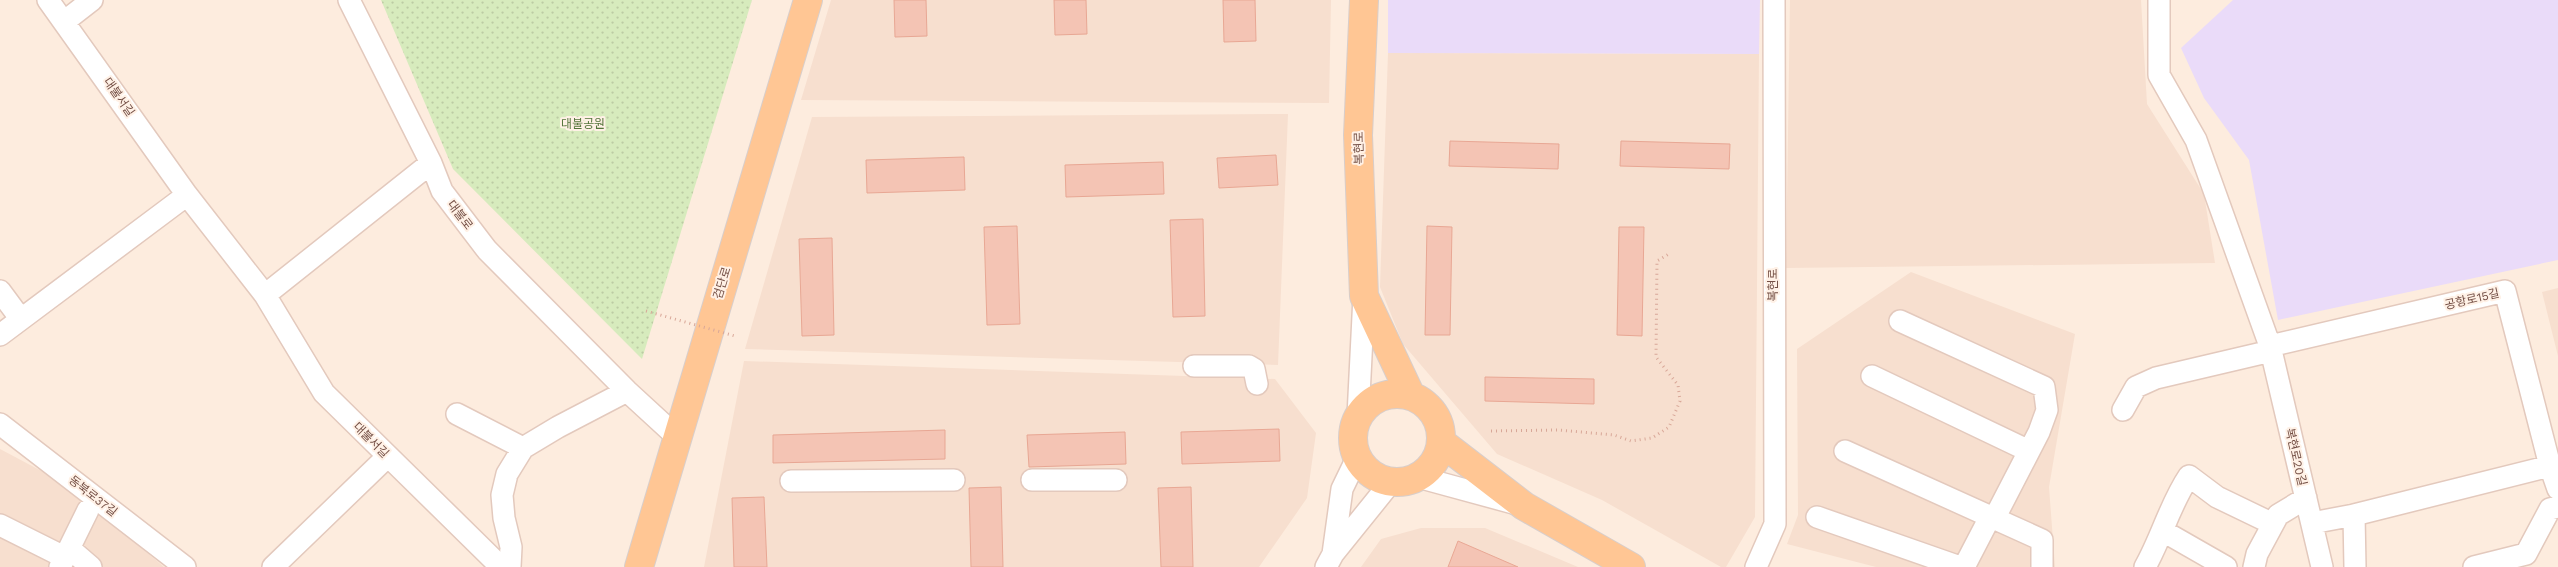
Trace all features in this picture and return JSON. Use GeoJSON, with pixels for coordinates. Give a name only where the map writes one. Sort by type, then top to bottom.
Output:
{"type":"FeatureCollection","features":[{"type":"Feature","properties":{"kind":"main road","name":"검단로"},"geometry":{"type":"LineString","coordinates":[[639,567],[676,436],[808,0]]}},
{"type":"Feature","properties":{"kind":"main road","name":"복현로"},"geometry":{"type":"LineString","coordinates":[[1364,0],[1358,134],[1364,296]]}},
{"type":"Feature","properties":{"kind":"main road"},"geometry":{"type":"LineString","coordinates":[[1364,296],[1411,396]]}},
{"type":"Feature","properties":{"kind":"main road"},"geometry":{"type":"LineString","coordinates":[[1396,394],[1411,396],[1424,403],[1434,414],[1440,428],[1441,442],[1438,456],[1430,468],[1418,477],[1405,481],[1391,482],[1377,478],[1366,470],[1357,458],[1353,445],[1353,430],[1358,416],[1368,404],[1381,396],[1396,394]]}},
{"type":"Feature","properties":{"kind":"main road"},"geometry":{"type":"LineString","coordinates":[[1441,442],[1524,506],[1631,567]]}},
{"type":"Feature","properties":{"kind":"street","name":"대불서길"},"geometry":{"type":"LineString","coordinates":[[48,0],[65,21],[188,195],[266,295],[324,393],[501,567]]}},
{"type":"Feature","properties":{"kind":"street"},"geometry":{"type":"LineString","coordinates":[[65,21],[92,0]]}},
{"type":"Feature","properties":{"kind":"street","name":"대불로"},"geometry":{"type":"LineString","coordinates":[[349,0],[431,163],[442,191],[487,250],[628,392],[676,436]]}},
{"type":"Feature","properties":{"kind":"street","name":"복현로"},"geometry":{"type":"LineString","coordinates":[[1756,567],[1775,524],[1774,0]]}},
{"type":"Feature","properties":{"kind":"street","name":"복현로20길"},"geometry":{"type":"LineString","coordinates":[[2159,0],[2159,75],[2196,140],[2270,348],[2322,567]]}},
{"type":"Feature","properties":{"kind":"street"},"geometry":{"type":"LineString","coordinates":[[266,295],[431,163]]}},
{"type":"Feature","properties":{"kind":"street"},"geometry":{"type":"LineString","coordinates":[[0,334],[110,255],[188,195]]}},
{"type":"Feature","properties":{"kind":"street"},"geometry":{"type":"LineString","coordinates":[[0,291],[20,318]]}},
{"type":"Feature","properties":{"kind":"street","name":"공항로15길"},"geometry":{"type":"LineString","coordinates":[[2270,348],[2505,291],[2550,466],[2558,489]]}},
{"type":"Feature","properties":{"kind":"street"},"geometry":{"type":"LineString","coordinates":[[1358,416],[1364,296]]}},
{"type":"Feature","properties":{"kind":"street"},"geometry":{"type":"LineString","coordinates":[[1817,517],[1962,567],[1992,518],[2039,432],[2047,410],[2044,387],[1900,321]]}},
{"type":"Feature","properties":{"kind":"street"},"geometry":{"type":"LineString","coordinates":[[2123,410],[2136,387],[2156,378],[2270,348]]}},
{"type":"Feature","properties":{"kind":"street"},"geometry":{"type":"LineString","coordinates":[[1194,366],[1249,366],[1254,369],[1258,384]]}},
{"type":"Feature","properties":{"kind":"street"},"geometry":{"type":"LineString","coordinates":[[1872,376],[2029,451]]}},
{"type":"Feature","properties":{"kind":"street"},"geometry":{"type":"LineString","coordinates":[[510,567],[511,547],[504,518],[502,495],[507,474],[524,448],[558,427],[628,392]]}},
{"type":"Feature","properties":{"kind":"street"},"geometry":{"type":"LineString","coordinates":[[456,414],[524,448]]}},
{"type":"Feature","properties":{"kind":"street","name":"동북로37길"},"geometry":{"type":"LineString","coordinates":[[0,424],[186,567]]}},
{"type":"Feature","properties":{"kind":"street"},"geometry":{"type":"LineString","coordinates":[[1844,451],[2042,540],[2042,567]]}},
{"type":"Feature","properties":{"kind":"street"},"geometry":{"type":"LineString","coordinates":[[273,567],[388,456]]}},
{"type":"Feature","properties":{"kind":"street"},"geometry":{"type":"LineString","coordinates":[[1330,561],[1342,489],[1357,458]]}},
{"type":"Feature","properties":{"kind":"street"},"geometry":{"type":"LineString","coordinates":[[2312,524],[2550,466]]}},
{"type":"Feature","properties":{"kind":"street"},"geometry":{"type":"LineString","coordinates":[[2145,567],[2163,531],[2178,492],[2189,476],[2216,497],[2273,524]]}},
{"type":"Feature","properties":{"kind":"street"},"geometry":{"type":"LineString","coordinates":[[1418,477],[1524,506]]}},
{"type":"Feature","properties":{"kind":"street"},"geometry":{"type":"LineString","coordinates":[[791,481],[954,480]]}},
{"type":"Feature","properties":{"kind":"street"},"geometry":{"type":"LineString","coordinates":[[1032,480],[1116,480]]}},
{"type":"Feature","properties":{"kind":"street"},"geometry":{"type":"LineString","coordinates":[[1330,561],[1391,482]]}},
{"type":"Feature","properties":{"kind":"street"},"geometry":{"type":"LineString","coordinates":[[2254,567],[2258,554],[2278,515],[2306,498]]}},
{"type":"Feature","properties":{"kind":"street"},"geometry":{"type":"LineString","coordinates":[[2474,567],[2526,554],[2550,509],[2558,507]]}},
{"type":"Feature","properties":{"kind":"street"},"geometry":{"type":"LineString","coordinates":[[64,558],[88,510]]}},
{"type":"Feature","properties":{"kind":"street"},"geometry":{"type":"LineString","coordinates":[[2354,515],[2355,567]]}},
{"type":"Feature","properties":{"kind":"street"},"geometry":{"type":"LineString","coordinates":[[0,525],[64,558],[91,567]]}},
{"type":"Feature","properties":{"kind":"street"},"geometry":{"type":"LineString","coordinates":[[2163,531],[2226,567]]}},
{"type":"Feature","properties":{"kind":"path"},"geometry":{"type":"LineString","coordinates":[[1491,431],[1559,430],[1614,435],[1631,440],[1652,438],[1669,427],[1680,401],[1678,385],[1656,357],[1657,261],[1669,254]]}},
{"type":"Feature","properties":{"kind":"path"},"geometry":{"type":"LineString","coordinates":[[646,311],[735,336]]}},
{"type":"Feature","properties":{"kind":"shaded area"},"geometry":{"type":"Polygon","coordinates":[[[831,0],[1331,0],[1329,103],[801,100],[831,0]]]}},
{"type":"Feature","properties":{"kind":"shaded area"},"geometry":{"type":"Polygon","coordinates":[[[1388,0],[1760,0],[1759,54],[1388,53],[1388,0]]]}},
{"type":"Feature","properties":{"kind":"shaded area"},"geometry":{"type":"Polygon","coordinates":[[[1790,0],[2141,0],[2147,104],[2204,194],[2215,263],[1786,268],[1790,0]]]}},
{"type":"Feature","properties":{"kind":"shaded area"},"geometry":{"type":"Polygon","coordinates":[[[2233,0],[2558,0],[2558,260],[2278,320],[2249,160],[2204,98],[2181,48],[2233,0]]]}},
{"type":"Feature","properties":{"kind":"shaded area"},"geometry":{"type":"Polygon","coordinates":[[[1388,53],[1759,54],[1755,517],[1726,567],[1721,567],[1602,500],[1497,454],[1403,344],[1380,287],[1388,53]]]}},
{"type":"Feature","properties":{"kind":"shaded area"},"geometry":{"type":"Polygon","coordinates":[[[1288,114],[1278,365],[745,349],[812,117],[1288,114]]]}},
{"type":"Feature","properties":{"kind":"shaded area"},"geometry":{"type":"Polygon","coordinates":[[[1911,272],[2075,334],[2049,487],[2055,567],[1876,567],[1787,544],[1798,515],[1797,349],[1911,272]]]}},
{"type":"Feature","properties":{"kind":"shaded area"},"geometry":{"type":"Polygon","coordinates":[[[2558,288],[2558,356],[2542,292],[2558,288]]]}},
{"type":"Feature","properties":{"kind":"shaded area"},"geometry":{"type":"Polygon","coordinates":[[[744,361],[1275,379],[1316,433],[1307,498],[1259,567],[704,567],[744,361]]]}},
{"type":"Feature","properties":{"kind":"shaded area"},"geometry":{"type":"Polygon","coordinates":[[[0,449],[66,484],[164,567],[0,567],[0,449]]]}},
{"type":"Feature","properties":{"kind":"shaded area"},"geometry":{"type":"Polygon","coordinates":[[[1421,528],[1485,528],[1578,567],[1361,567],[1381,539],[1421,528]]]}},
{"type":"Feature","properties":{"kind":"green space","name":"대불공원"},"geometry":{"type":"Polygon","coordinates":[[[381,0],[752,0],[642,359],[453,169],[381,0]]]}},
{"type":"Feature","properties":{"kind":"building"},"geometry":{"type":"Polygon","coordinates":[[[894,0],[926,0],[927,36],[895,37],[894,0]]]}},
{"type":"Feature","properties":{"kind":"building"},"geometry":{"type":"Polygon","coordinates":[[[1054,0],[1086,0],[1087,34],[1055,35],[1054,0]]]}},
{"type":"Feature","properties":{"kind":"building"},"geometry":{"type":"Polygon","coordinates":[[[1223,0],[1255,0],[1256,41],[1224,42],[1223,0]]]}},
{"type":"Feature","properties":{"kind":"building"},"geometry":{"type":"Polygon","coordinates":[[[1450,141],[1559,144],[1558,169],[1449,166],[1450,141]]]}},
{"type":"Feature","properties":{"kind":"building"},"geometry":{"type":"Polygon","coordinates":[[[1621,141],[1730,144],[1729,169],[1620,166],[1621,141]]]}},
{"type":"Feature","properties":{"kind":"building"},"geometry":{"type":"Polygon","coordinates":[[[1276,155],[1278,185],[1219,188],[1217,158],[1276,155]]]}},
{"type":"Feature","properties":{"kind":"building"},"geometry":{"type":"Polygon","coordinates":[[[964,157],[965,190],[867,193],[866,160],[964,157]]]}},
{"type":"Feature","properties":{"kind":"building"},"geometry":{"type":"Polygon","coordinates":[[[1163,162],[1164,194],[1066,197],[1065,165],[1163,162]]]}},
{"type":"Feature","properties":{"kind":"building"},"geometry":{"type":"Polygon","coordinates":[[[1203,219],[1205,316],[1173,317],[1170,220],[1203,219]]]}},
{"type":"Feature","properties":{"kind":"building"},"geometry":{"type":"Polygon","coordinates":[[[1017,226],[1020,324],[987,325],[984,227],[1017,226]]]}},
{"type":"Feature","properties":{"kind":"building"},"geometry":{"type":"Polygon","coordinates":[[[1427,226],[1452,227],[1450,335],[1425,335],[1427,226]]]}},
{"type":"Feature","properties":{"kind":"building"},"geometry":{"type":"Polygon","coordinates":[[[1619,227],[1644,227],[1642,336],[1617,335],[1619,227]]]}},
{"type":"Feature","properties":{"kind":"building"},"geometry":{"type":"Polygon","coordinates":[[[832,238],[834,335],[802,336],[799,239],[832,238]]]}},
{"type":"Feature","properties":{"kind":"building"},"geometry":{"type":"Polygon","coordinates":[[[1485,377],[1594,379],[1594,404],[1485,401],[1485,377]]]}},
{"type":"Feature","properties":{"kind":"building"},"geometry":{"type":"Polygon","coordinates":[[[1279,429],[1280,461],[1182,464],[1181,432],[1279,429]]]}},
{"type":"Feature","properties":{"kind":"building"},"geometry":{"type":"Polygon","coordinates":[[[945,430],[945,459],[773,463],[773,435],[945,430]]]}},
{"type":"Feature","properties":{"kind":"building"},"geometry":{"type":"Polygon","coordinates":[[[1125,432],[1126,464],[1029,467],[1027,435],[1125,432]]]}},
{"type":"Feature","properties":{"kind":"building"},"geometry":{"type":"Polygon","coordinates":[[[1001,487],[1003,567],[971,567],[969,488],[1001,487]]]}},
{"type":"Feature","properties":{"kind":"building"},"geometry":{"type":"Polygon","coordinates":[[[1191,487],[1193,567],[1161,567],[1158,488],[1191,487]]]}},
{"type":"Feature","properties":{"kind":"building"},"geometry":{"type":"Polygon","coordinates":[[[764,497],[767,567],[734,567],[732,498],[764,497]]]}},
{"type":"Feature","properties":{"kind":"building"},"geometry":{"type":"Polygon","coordinates":[[[1458,541],[1518,567],[1448,567],[1458,541]]]}}]}
